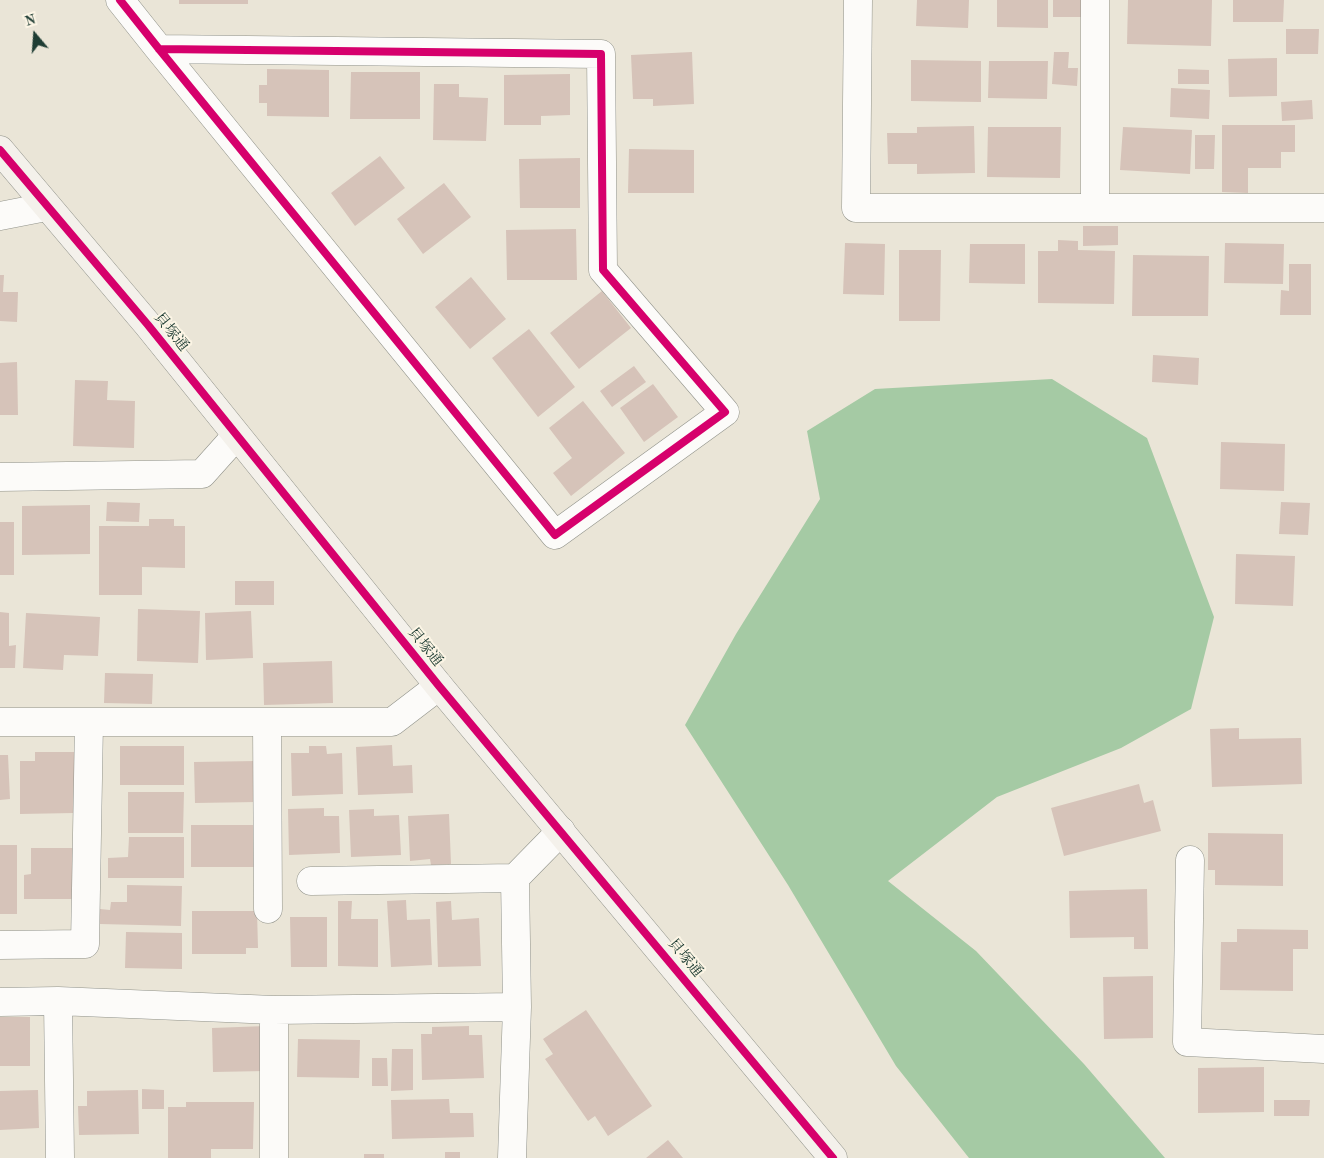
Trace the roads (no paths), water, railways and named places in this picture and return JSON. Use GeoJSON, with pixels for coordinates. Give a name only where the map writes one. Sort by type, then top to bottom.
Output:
{"type":"FeatureCollection","features":[{"type":"Feature","properties":{"kind":"street"},"geometry":{"type":"LineString","coordinates":[[120,0],[159,49],[555,536],[725,412],[603,270],[601,54],[159,49]]}},
{"type":"Feature","properties":{"kind":"street"},"geometry":{"type":"LineString","coordinates":[[858,0],[856,208],[1324,208]]}},
{"type":"Feature","properties":{"kind":"street"},"geometry":{"type":"LineString","coordinates":[[1095,0],[1095,208]]}},
{"type":"Feature","properties":{"kind":"street","name":"貝塚通"},"geometry":{"type":"LineString","coordinates":[[0,150],[46,207],[148,325],[439,686],[834,1158]]}},
{"type":"Feature","properties":{"kind":"street"},"geometry":{"type":"LineString","coordinates":[[0,216],[46,207]]}},
{"type":"Feature","properties":{"kind":"street"},"geometry":{"type":"LineString","coordinates":[[0,477],[202,474],[236,436]]}},
{"type":"Feature","properties":{"kind":"street"},"geometry":{"type":"LineString","coordinates":[[0,722],[392,722],[439,686]]}},
{"type":"Feature","properties":{"kind":"street"},"geometry":{"type":"LineString","coordinates":[[267,722],[268,908]]}},
{"type":"Feature","properties":{"kind":"street"},"geometry":{"type":"LineString","coordinates":[[0,945],[85,944],[90,723]]}},
{"type":"Feature","properties":{"kind":"street"},"geometry":{"type":"LineString","coordinates":[[512,1158],[516,1007],[516,878],[561,831]]}},
{"type":"Feature","properties":{"kind":"street"},"geometry":{"type":"LineString","coordinates":[[1190,860],[1187,1042],[1324,1049]]}},
{"type":"Feature","properties":{"kind":"street"},"geometry":{"type":"LineString","coordinates":[[311,881],[516,878]]}},
{"type":"Feature","properties":{"kind":"street"},"geometry":{"type":"LineString","coordinates":[[0,1002],[58,1001],[274,1010],[516,1007]]}},
{"type":"Feature","properties":{"kind":"street"},"geometry":{"type":"LineString","coordinates":[[58,1001],[60,1158]]}},
{"type":"Feature","properties":{"kind":"street"},"geometry":{"type":"LineString","coordinates":[[274,1010],[274,1158]]}}]}
